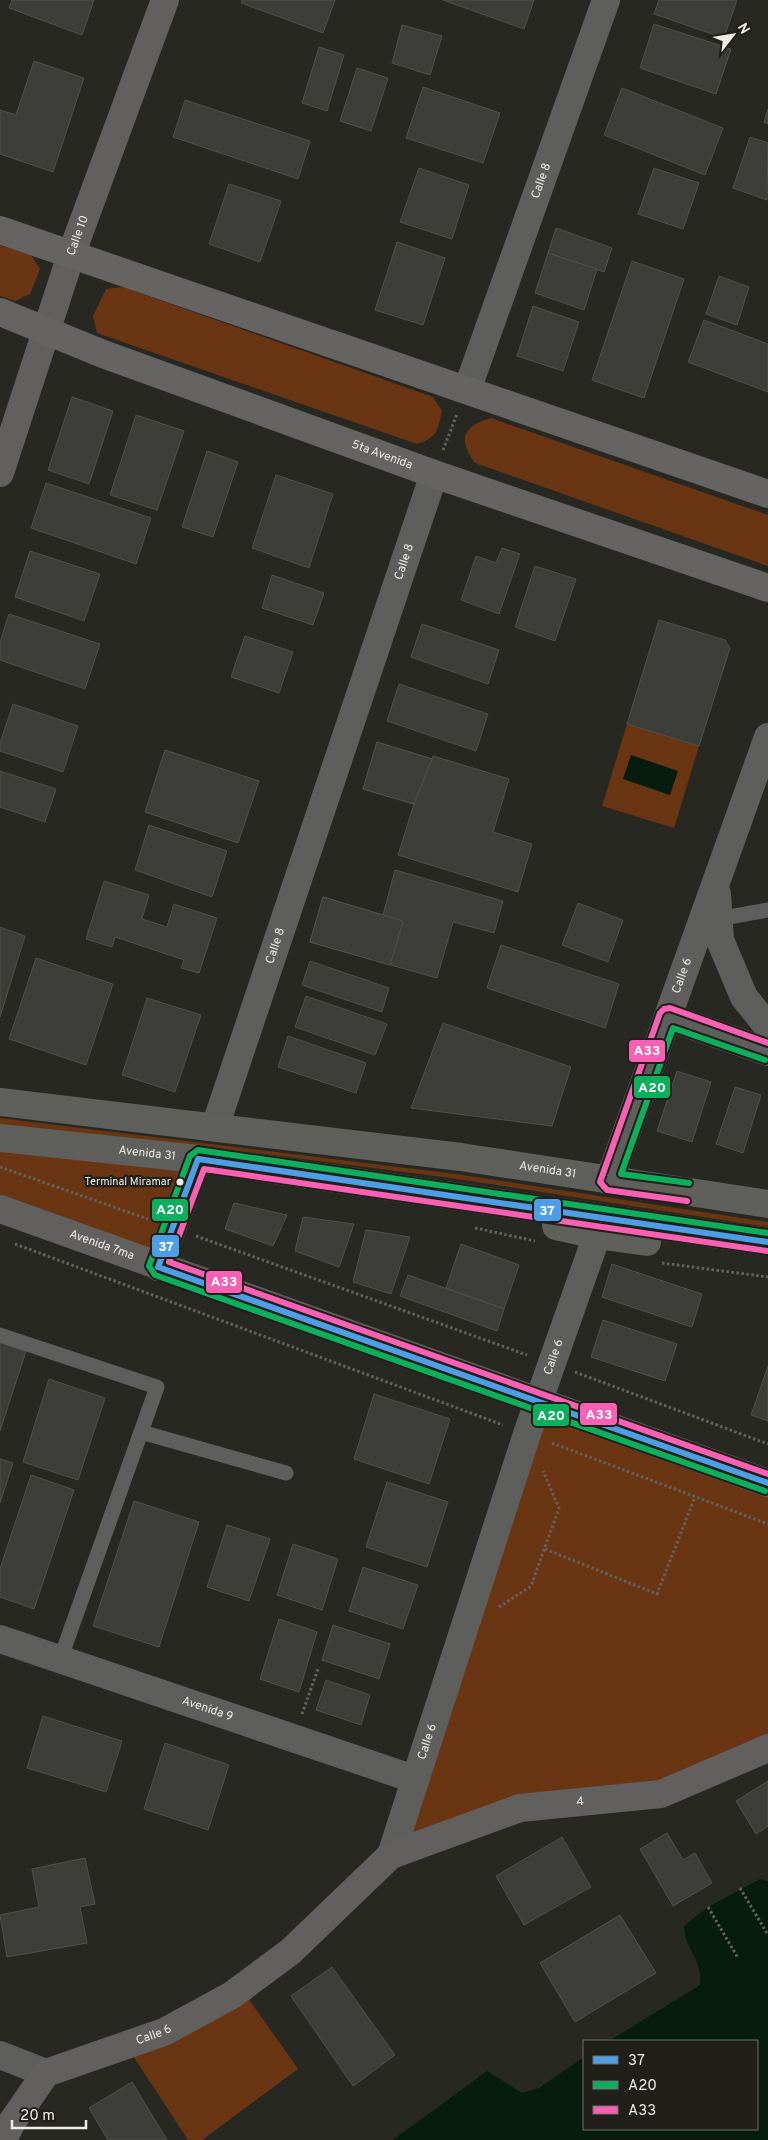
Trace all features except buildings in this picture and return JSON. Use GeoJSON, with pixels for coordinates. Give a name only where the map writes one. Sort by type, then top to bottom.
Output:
{"type":"FeatureCollection","features":[{"type":"Feature","properties":{"kind":"highway"},"geometry":{"type":"LineString","coordinates":[[0,230],[768,494]]}},
{"type":"Feature","properties":{"kind":"highway","name":"5ta Avenida"},"geometry":{"type":"LineString","coordinates":[[0,312],[47,333],[434,474],[768,588]]}},
{"type":"Feature","properties":{"kind":"main road","name":"Avenida 31"},"geometry":{"type":"LineString","coordinates":[[0,1102],[461,1157],[768,1204]]}},
{"type":"Feature","properties":{"kind":"main road","name":"Avenida 31"},"geometry":{"type":"LineString","coordinates":[[0,1138],[198,1158],[768,1242]]}},
{"type":"Feature","properties":{"kind":"main road"},"geometry":{"type":"LineString","coordinates":[[350,1180],[597,1235],[768,1260]]}},
{"type":"Feature","properties":{"kind":"street","name":"Calle 10"},"geometry":{"type":"LineString","coordinates":[[0,474],[71,255],[166,0]]}},
{"type":"Feature","properties":{"kind":"street","name":"Calle 8"},"geometry":{"type":"LineString","coordinates":[[467,390],[606,0]]}},
{"type":"Feature","properties":{"kind":"street","name":"Calle 8"},"geometry":{"type":"LineString","coordinates":[[215,1127],[434,474]]}},
{"type":"Feature","properties":{"kind":"street","name":"Calle 6"},"geometry":{"type":"LineString","coordinates":[[609,1181],[768,737]]}},
{"type":"Feature","properties":{"kind":"street","name":"Calle 6"},"geometry":{"type":"LineString","coordinates":[[716,885],[720,940],[744,997],[768,1026]]}},
{"type":"Feature","properties":{"kind":"street"},"geometry":{"type":"LineString","coordinates":[[668,1017],[768,1052]]}},
{"type":"Feature","properties":{"kind":"street"},"geometry":{"type":"LineString","coordinates":[[158,1267],[198,1158]]}},
{"type":"Feature","properties":{"kind":"street","name":"Avenida 7ma"},"geometry":{"type":"LineString","coordinates":[[0,1209],[158,1267],[768,1483]]}},
{"type":"Feature","properties":{"kind":"street","name":"Calle 6"},"geometry":{"type":"LineString","coordinates":[[46,2073],[164,2032],[232,1995],[290,1952],[390,1855],[527,1434],[597,1235]]}},
{"type":"Feature","properties":{"kind":"street","name":"Avenida 9"},"geometry":{"type":"LineString","coordinates":[[0,1639],[414,1779]]}},
{"type":"Feature","properties":{"kind":"street","name":"4"},"geometry":{"type":"LineString","coordinates":[[390,1855],[520,1808],[661,1794],[768,1748]]}},
{"type":"Feature","properties":{"kind":"street"},"geometry":{"type":"LineString","coordinates":[[0,2055],[46,2073],[12,2122],[3,2140]]}},
{"type":"Feature","properties":{"kind":"lane"},"geometry":{"type":"LineString","coordinates":[[718,919],[768,910]]}},
{"type":"Feature","properties":{"kind":"lane"},"geometry":{"type":"LineString","coordinates":[[0,1335],[157,1387],[60,1660]]}},
{"type":"Feature","properties":{"kind":"lane"},"geometry":{"type":"LineString","coordinates":[[141,1432],[286,1473]]}},
{"type":"Feature","properties":{"kind":"path"},"geometry":{"type":"LineString","coordinates":[[434,474],[467,390]]}},
{"type":"Feature","properties":{"kind":"path"},"geometry":{"type":"LineString","coordinates":[[0,1165],[10,1164]]}},
{"type":"Feature","properties":{"kind":"path"},"geometry":{"type":"LineString","coordinates":[[0,1165],[553,1364],[768,1444]]}},
{"type":"Feature","properties":{"kind":"path"},"geometry":{"type":"LineString","coordinates":[[474,1228],[542,1243]]}},
{"type":"Feature","properties":{"kind":"path"},"geometry":{"type":"LineString","coordinates":[[9,1242],[768,1524]]}},
{"type":"Feature","properties":{"kind":"path"},"geometry":{"type":"LineString","coordinates":[[660,1263],[768,1278]]}},
{"type":"Feature","properties":{"kind":"path"},"geometry":{"type":"LineString","coordinates":[[463,1629],[531,1586],[559,1508],[527,1434]]}},
{"type":"Feature","properties":{"kind":"path"},"geometry":{"type":"LineString","coordinates":[[545,1549],[657,1594],[695,1497]]}},
{"type":"Feature","properties":{"kind":"path"},"geometry":{"type":"LineString","coordinates":[[294,1738],[318,1669]]}},
{"type":"Feature","properties":{"kind":"path"},"geometry":{"type":"LineString","coordinates":[[740,1888],[768,1935]]}},
{"type":"Feature","properties":{"kind":"path"},"geometry":{"type":"LineString","coordinates":[[708,1907],[738,1958]]}},
{"type":"Feature","properties":{"kind":"shaded area"},"geometry":{"type":"Polygon","coordinates":[[[0,245],[31,255],[40,269],[30,294],[15,301],[0,296],[0,245]]]}},
{"type":"Feature","properties":{"kind":"shaded area"},"geometry":{"type":"Polygon","coordinates":[[[123,287],[433,397],[442,411],[438,428],[433,436],[417,444],[97,333],[93,316],[106,289],[123,287]]]}},
{"type":"Feature","properties":{"kind":"shaded area"},"geometry":{"type":"Polygon","coordinates":[[[491,418],[768,515],[768,566],[475,463],[466,447],[466,435],[474,425],[491,418]]]}},
{"type":"Feature","properties":{"kind":"shaded area"},"geometry":{"type":"Polygon","coordinates":[[[627,724],[699,746],[674,828],[602,806],[627,724]]]}},
{"type":"Feature","properties":{"kind":"shaded area"},"geometry":{"type":"Polygon","coordinates":[[[631,755],[678,771],[670,795],[623,779],[631,755]]]}},
{"type":"Feature","properties":{"kind":"shaded area"},"geometry":{"type":"Polygon","coordinates":[[[0,1118],[456,1174],[768,1222],[768,1227],[451,1178],[202,1146],[0,1126],[0,1118]]]}},
{"type":"Feature","properties":{"kind":"shaded area"},"geometry":{"type":"Polygon","coordinates":[[[0,1138],[198,1159],[158,1267],[0,1209],[0,1138]]]}},
{"type":"Feature","properties":{"kind":"shaded area"},"geometry":{"type":"Polygon","coordinates":[[[539,1401],[768,1483],[768,1748],[661,1794],[520,1808],[391,1855],[539,1401]]]}},
{"type":"Feature","properties":{"kind":"shaded area"},"geometry":{"type":"Polygon","coordinates":[[[760,1879],[768,1881],[768,2140],[393,2140],[487,2071],[522,2093],[539,2088],[583,2058],[583,2130],[758,2130],[758,2040],[611,2040],[700,1985],[699,1968],[687,1942],[684,1926],[708,1907],[760,1879]]]}},
{"type":"Feature","properties":{"kind":"shaded area"},"geometry":{"type":"Polygon","coordinates":[[[241,1988],[298,2069],[202,2140],[188,2140],[126,2045],[241,1988]]]}},
{"type":"Feature","properties":{"kind":"pier"},"geometry":{"type":"Polygon","coordinates":[[[486,2069],[487,2071],[391,2140],[392,2138],[486,2069]]]}},
{"type":"Feature","properties":{"kind":"transit line","name":"A33"},"geometry":{"type":"LineString","coordinates":[[687,1201],[607,1190],[600,1182],[660,1013],[664,1009],[670,1008],[768,1043]]}},
{"type":"Feature","properties":{"kind":"transit line","name":"A20"},"geometry":{"type":"LineString","coordinates":[[689,1183],[621,1174],[673,1028],[765,1060]]}},
{"type":"Feature","properties":{"kind":"transit line","name":"A20"},"geometry":{"type":"LineString","coordinates":[[765,1491],[155,1275],[149,1266],[190,1156],[198,1150],[768,1233]]}},
{"type":"Feature","properties":{"kind":"transit line","name":"37"},"geometry":{"type":"LineString","coordinates":[[768,1242],[198,1159],[158,1267],[768,1483]]}},
{"type":"Feature","properties":{"kind":"transit line","name":"A33"},"geometry":{"type":"LineString","coordinates":[[767,1251],[204,1169],[169,1262],[768,1474]]}},
{"type":"Feature","properties":{"kind":"place","name":"Terminal Miramar"},"geometry":{"type":"Point","coordinates":[180,1182]}}]}
